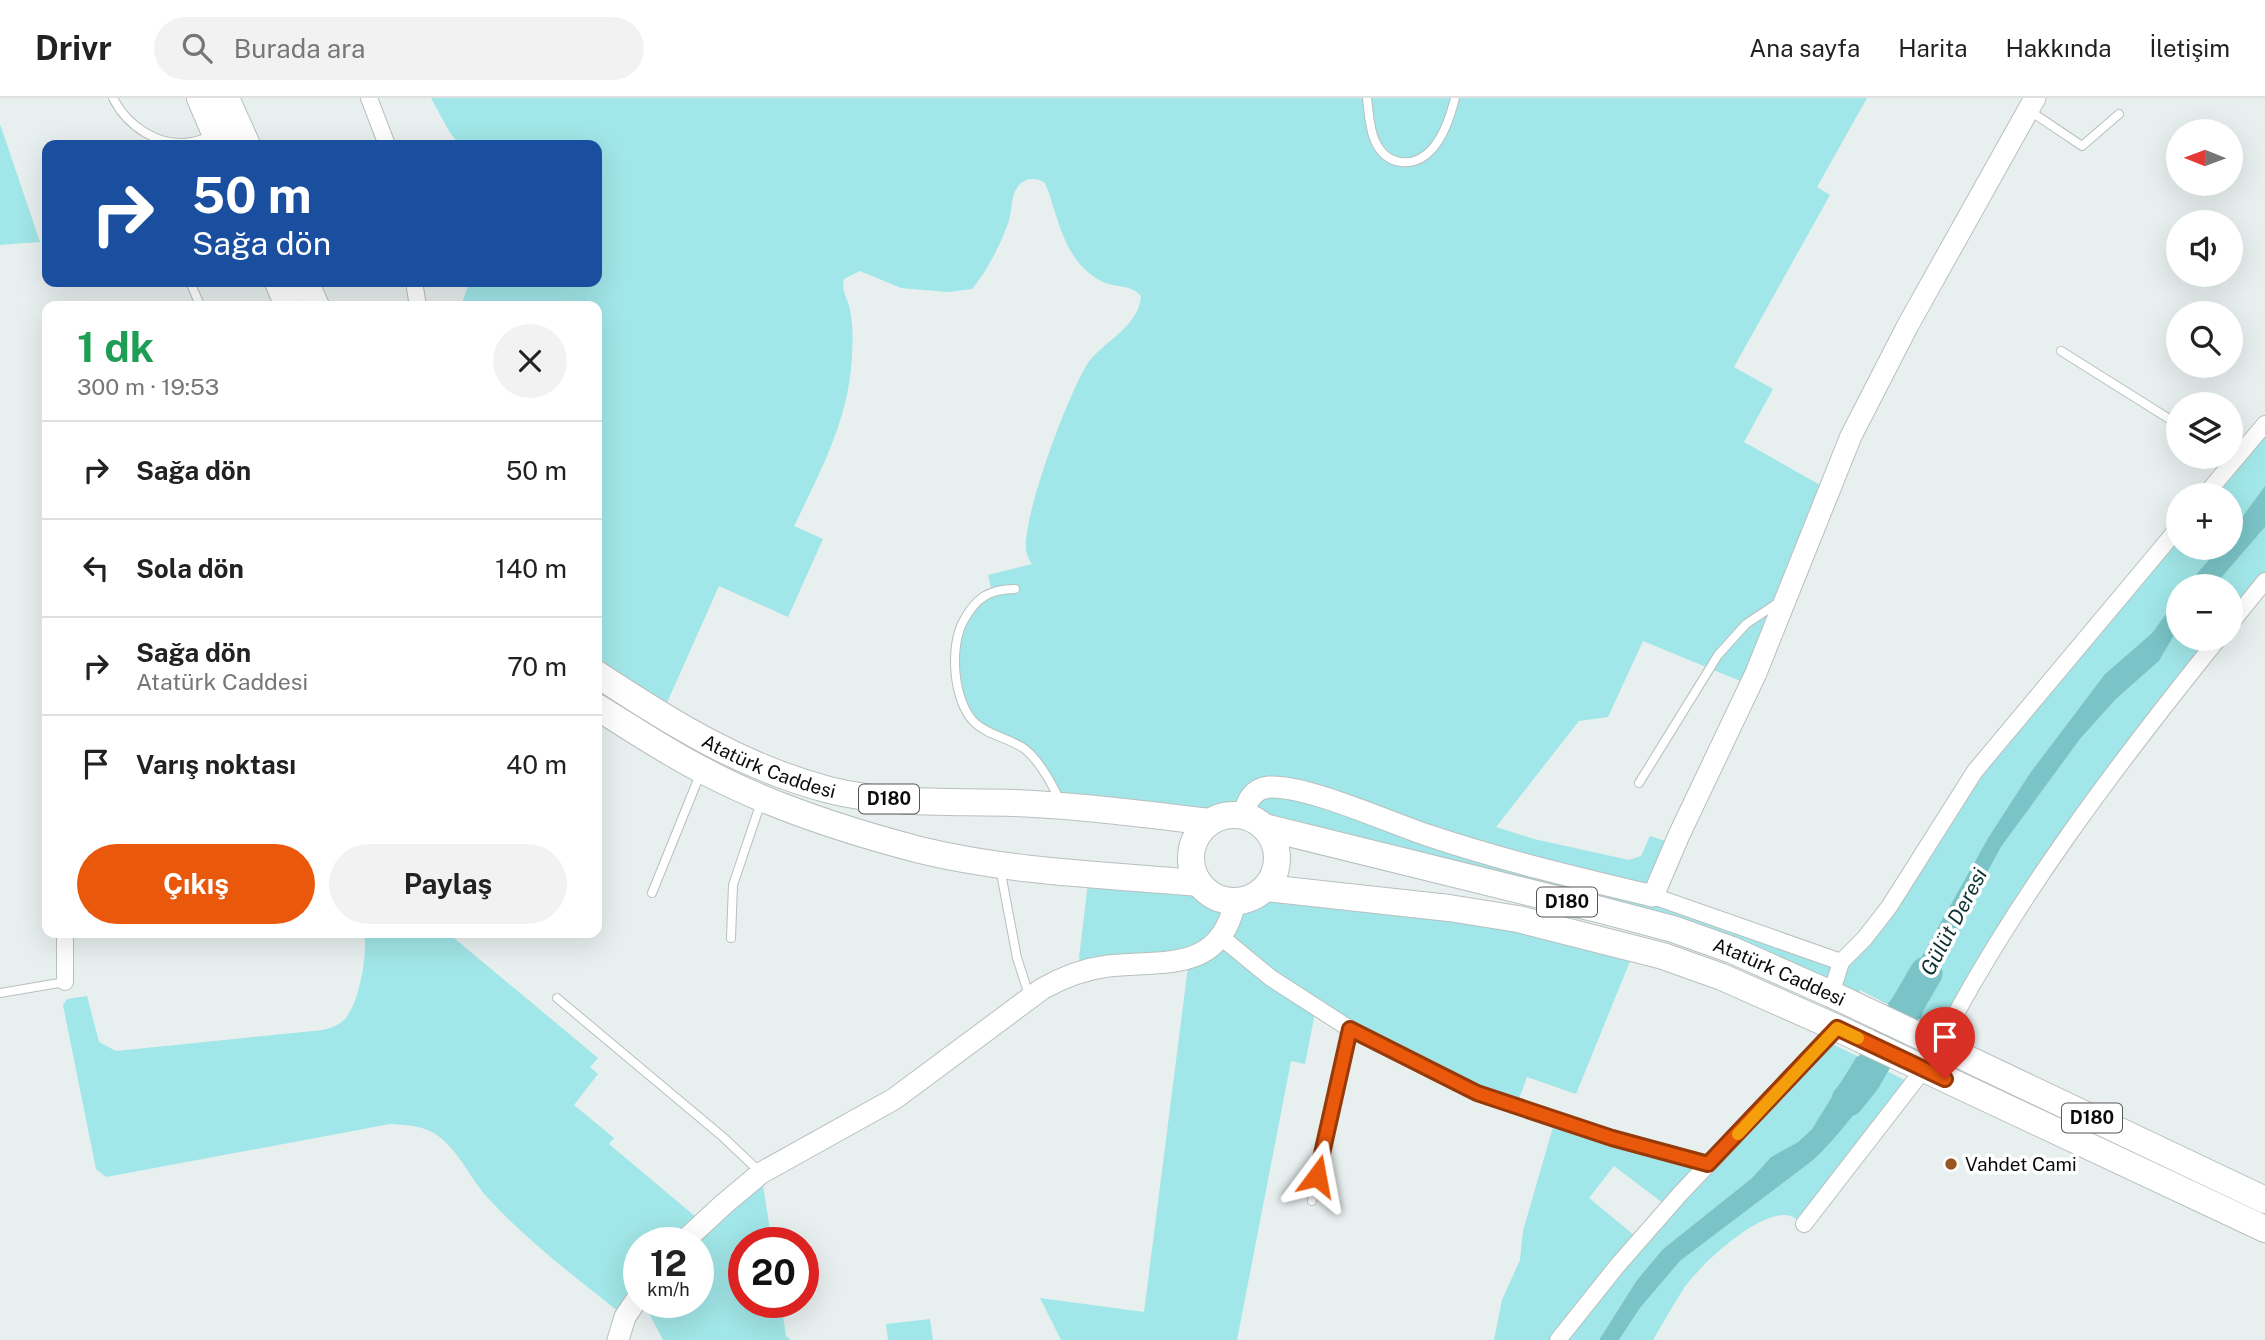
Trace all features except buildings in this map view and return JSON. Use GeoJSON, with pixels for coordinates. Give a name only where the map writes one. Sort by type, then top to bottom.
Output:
{"type":"FeatureCollection","features":[{"type":"Feature","properties":{"kind":"highway"},"geometry":{"type":"LineString","coordinates":[[200,98],[218,140]]}},
{"type":"Feature","properties":{"kind":"highway"},"geometry":{"type":"LineString","coordinates":[[226,98],[245,140]]}},
{"type":"Feature","properties":{"kind":"highway","name":"Atatürk Caddesi"},"geometry":{"type":"LineString","coordinates":[[602,677],[674,725],[721,750],[773,772],[830,790],[875,798],[929,802],[1062,805],[1210,822],[1228,815],[1673,929],[1732,950],[1831,994],[2265,1200]]}},
{"type":"Feature","properties":{"kind":"highway","name":"Atatürk Caddesi"},"geometry":{"type":"LineString","coordinates":[[602,710],[702,771],[762,799],[821,820],[921,850],[1000,864],[1199,883],[1218,899],[1235,902]]}},
{"type":"Feature","properties":{"kind":"highway"},"geometry":{"type":"LineString","coordinates":[[1235,902],[1252,898],[1266,888],[1275,874],[1278,857],[1276,846],[1254,821]]}},
{"type":"Feature","properties":{"kind":"highway"},"geometry":{"type":"LineString","coordinates":[[1199,883],[1192,868],[1191,851],[1198,835],[1210,822]]}},
{"type":"Feature","properties":{"kind":"highway","name":"Atatürk Caddesi"},"geometry":{"type":"LineString","coordinates":[[1266,888],[1449,908],[1518,919],[1662,956],[1722,977],[1842,1030],[2265,1229]]}},
{"type":"Feature","properties":{"kind":"street"},"geometry":{"type":"LineString","coordinates":[[369,98],[385,140]]}},
{"type":"Feature","properties":{"kind":"street"},"geometry":{"type":"LineString","coordinates":[[1653,896],[1756,673],[1851,436],[1908,325],[2032,104]]}},
{"type":"Feature","properties":{"kind":"street"},"geometry":{"type":"LineString","coordinates":[[2243,447],[2265,425]]}},
{"type":"Feature","properties":{"kind":"street"},"geometry":{"type":"LineString","coordinates":[[1831,994],[1841,962],[1864,939],[1889,907],[1975,771],[2166,543]]}},
{"type":"Feature","properties":{"kind":"street"},"geometry":{"type":"LineString","coordinates":[[2243,608],[2265,581]]}},
{"type":"Feature","properties":{"kind":"street"},"geometry":{"type":"LineString","coordinates":[[1929,1041],[1982,967],[2015,912],[2062,844],[2208,651]]}},
{"type":"Feature","properties":{"kind":"street"},"geometry":{"type":"LineString","coordinates":[[1254,821],[1248,800],[1260,789],[1294,790],[1429,836],[1527,865],[1653,896],[1841,962]]}},
{"type":"Feature","properties":{"kind":"street"},"geometry":{"type":"LineString","coordinates":[[699,1227],[761,1173],[894,1099],[1030,998],[1064,977],[1083,970],[1189,959],[1208,950],[1221,937],[1232,916],[1235,902]]}},
{"type":"Feature","properties":{"kind":"street"},"geometry":{"type":"LineString","coordinates":[[1221,937],[1271,978],[1350,1029],[1477,1093],[1602,1135],[1708,1164]]}},
{"type":"Feature","properties":{"kind":"street"},"geometry":{"type":"LineString","coordinates":[[65,938],[65,982]]}},
{"type":"Feature","properties":{"kind":"street"},"geometry":{"type":"LineString","coordinates":[[1558,1340],[1617,1266],[1708,1164],[1842,1030]]}},
{"type":"Feature","properties":{"kind":"street"},"geometry":{"type":"LineString","coordinates":[[1804,1224],[1913,1064]]}},
{"type":"Feature","properties":{"kind":"street"},"geometry":{"type":"LineString","coordinates":[[618,1340],[625,1318]]}},
{"type":"Feature","properties":{"kind":"lane"},"geometry":{"type":"LineString","coordinates":[[113,98],[129,122],[163,140]]}},
{"type":"Feature","properties":{"kind":"lane"},"geometry":{"type":"LineString","coordinates":[[1367,98],[1370,124],[1376,143],[1388,158],[1399,163],[1423,159],[1435,146],[1455,98]]}},
{"type":"Feature","properties":{"kind":"lane"},"geometry":{"type":"LineString","coordinates":[[2032,104],[2082,146],[2119,114]]}},
{"type":"Feature","properties":{"kind":"lane"},"geometry":{"type":"LineString","coordinates":[[2061,351],[2166,417]]}},
{"type":"Feature","properties":{"kind":"lane"},"geometry":{"type":"LineString","coordinates":[[1015,589],[986,593],[971,607],[961,625],[955,650],[956,678],[963,705],[974,722],[986,731],[1025,749],[1039,764],[1062,805]]}},
{"type":"Feature","properties":{"kind":"lane"},"geometry":{"type":"LineString","coordinates":[[1639,783],[1718,655],[1746,624],[1786,598]]}},
{"type":"Feature","properties":{"kind":"lane"},"geometry":{"type":"LineString","coordinates":[[652,893],[702,771]]}},
{"type":"Feature","properties":{"kind":"lane"},"geometry":{"type":"LineString","coordinates":[[731,938],[733,885],[762,799]]}},
{"type":"Feature","properties":{"kind":"lane"},"geometry":{"type":"LineString","coordinates":[[1000,864],[1017,958],[1030,998]]}},
{"type":"Feature","properties":{"kind":"lane"},"geometry":{"type":"LineString","coordinates":[[0,993],[65,982]]}},
{"type":"Feature","properties":{"kind":"lane"},"geometry":{"type":"LineString","coordinates":[[557,998],[723,1137],[761,1173]]}},
{"type":"Feature","properties":{"kind":"lane"},"geometry":{"type":"LineString","coordinates":[[1312,1201],[1350,1029]]}},
{"type":"Feature","properties":{"kind":"shaded area"},"geometry":{"type":"Polygon","coordinates":[[[431,98],[1867,98],[1817,187],[1830,195],[1734,367],[1773,389],[1744,442],[1829,490],[1750,685],[1643,641],[1608,717],[1579,721],[1496,827],[1534,839],[1629,860],[1641,856],[1650,836],[1675,844],[1653,896],[1840,962],[1864,939],[1966,784],[2166,543],[2166,560],[2209,560],[2196,574],[2166,574],[2166,614],[2152,633],[2105,674],[2030,773],[1988,838],[1901,989],[1887,1004],[1860,990],[1853,1004],[1732,950],[1247,817],[1228,815],[1219,818],[1062,805],[1025,749],[974,722],[956,678],[961,625],[992,591],[988,575],[1032,564],[1026,550],[1031,511],[1068,403],[1086,366],[1134,317],[1141,296],[1128,288],[1101,281],[1078,262],[1064,238],[1045,183],[1038,180],[1023,182],[1015,191],[1003,237],[972,289],[947,292],[901,288],[860,271],[844,279],[843,287],[851,315],[853,338],[846,399],[832,443],[794,526],[823,539],[788,617],[719,586],[661,716],[602,677],[602,301],[463,301],[467,287],[602,287],[602,140],[456,140],[431,98]]]}},
{"type":"Feature","properties":{"kind":"shaded area"},"geometry":{"type":"Polygon","coordinates":[[[0,124],[40,242],[0,245],[0,124]]]}},
{"type":"Feature","properties":{"kind":"shaded area"},"geometry":{"type":"Polygon","coordinates":[[[2265,424],[2265,486],[2243,516],[2243,483],[2215,483],[2227,469],[2243,469],[2243,450],[2265,424]]]}},
{"type":"Feature","properties":{"kind":"shaded area"},"geometry":{"type":"Polygon","coordinates":[[[2265,527],[2265,581],[2243,608],[2243,574],[2224,574],[2236,560],[2243,560],[2243,552],[2265,527]]]}},
{"type":"Feature","properties":{"kind":"shaded area"},"geometry":{"type":"Polygon","coordinates":[[[2166,649],[2209,651],[2062,844],[1946,1033],[1921,1020],[1926,1000],[1956,930],[2001,847],[2080,739],[2116,699],[2159,661],[2166,649]]]}},
{"type":"Feature","properties":{"kind":"shaded area"},"geometry":{"type":"Polygon","coordinates":[[[1089,874],[1204,890],[1219,898],[1235,901],[1251,898],[1266,888],[1635,949],[1576,1094],[1527,1077],[1516,1107],[1316,1008],[1305,1064],[1291,1061],[1237,1340],[1061,1340],[1040,1298],[1144,1312],[1189,959],[1084,970],[1079,958],[1089,874]]]}},
{"type":"Feature","properties":{"kind":"shaded area"},"geometry":{"type":"Polygon","coordinates":[[[365,938],[454,938],[598,1058],[590,1067],[598,1074],[574,1105],[614,1138],[609,1144],[703,1223],[761,1173],[770,1227],[728,1227],[728,1318],[783,1318],[786,1336],[791,1340],[663,1340],[651,1318],[714,1318],[714,1227],[623,1227],[623,1315],[519,1229],[480,1189],[449,1145],[422,1128],[390,1124],[106,1177],[96,1169],[63,1005],[67,999],[87,996],[99,1042],[116,1051],[323,1030],[342,1022],[349,1013],[358,991],[365,938]]]}},
{"type":"Feature","properties":{"kind":"shaded area"},"geometry":{"type":"Polygon","coordinates":[[[1826,1041],[1857,1056],[1812,1129],[1798,1142],[1771,1157],[1752,1178],[1663,1249],[1637,1280],[1599,1340],[1494,1340],[1502,1300],[1520,1260],[1523,1231],[1555,1120],[1708,1164],[1826,1041]],[[1614,1166],[1589,1198],[1640,1240],[1668,1207],[1614,1166]]]}},
{"type":"Feature","properties":{"kind":"shaded area"},"geometry":{"type":"Polygon","coordinates":[[[1885,1070],[1914,1085],[1804,1224],[1784,1215],[1772,1217],[1743,1232],[1692,1278],[1653,1340],[1619,1340],[1640,1308],[1680,1261],[1812,1161],[1862,1105],[1885,1070]]]}},
{"type":"Feature","properties":{"kind":"shaded area"},"geometry":{"type":"Polygon","coordinates":[[[930,1319],[933,1340],[888,1340],[886,1324],[930,1319]]]}},
{"type":"Feature","properties":{"kind":"water"},"geometry":{"type":"Polygon","coordinates":[[[2265,486],[2265,527],[2243,552],[2243,516],[2265,486]]]}},
{"type":"Feature","properties":{"kind":"water"},"geometry":{"type":"Polygon","coordinates":[[[2209,560],[2236,560],[2224,574],[2196,574],[2209,560]]]}},
{"type":"Feature","properties":{"kind":"water"},"geometry":{"type":"Polygon","coordinates":[[[2166,614],[2166,649],[2159,661],[2116,699],[2080,739],[2001,847],[1956,930],[1926,1000],[1921,1020],[1887,1004],[1901,989],[1919,961],[1988,838],[2030,773],[2105,674],[2152,633],[2166,614]]]}},
{"type":"Feature","properties":{"kind":"water"},"geometry":{"type":"Polygon","coordinates":[[[1857,1056],[1885,1070],[1833,1140],[1812,1161],[1680,1261],[1640,1308],[1619,1340],[1599,1340],[1637,1280],[1663,1249],[1752,1178],[1771,1157],[1798,1142],[1812,1129],[1857,1056]]]}},
{"type":"Feature","properties":{"kind":"waterway","name":"Gülüt Deresi"},"geometry":{"type":"LineString","coordinates":[[1848,1100],[1864,1080],[1926,973]]}},
{"type":"Feature","properties":{"kind":"slow traffic"},"geometry":{"type":"LineString","coordinates":[[1738,1134],[1837,1028],[1858,1038]]}},
{"type":"Feature","properties":{"kind":"place","name":"Vahdet Cami"},"geometry":{"type":"Point","coordinates":[1951,1164]}},
{"type":"Feature","properties":{"kind":"route"},"geometry":{"type":"LineString","coordinates":[[1317,1176],[1350,1029],[1477,1093],[1612,1138],[1708,1164],[1837,1028],[1945,1079]]}}]}
